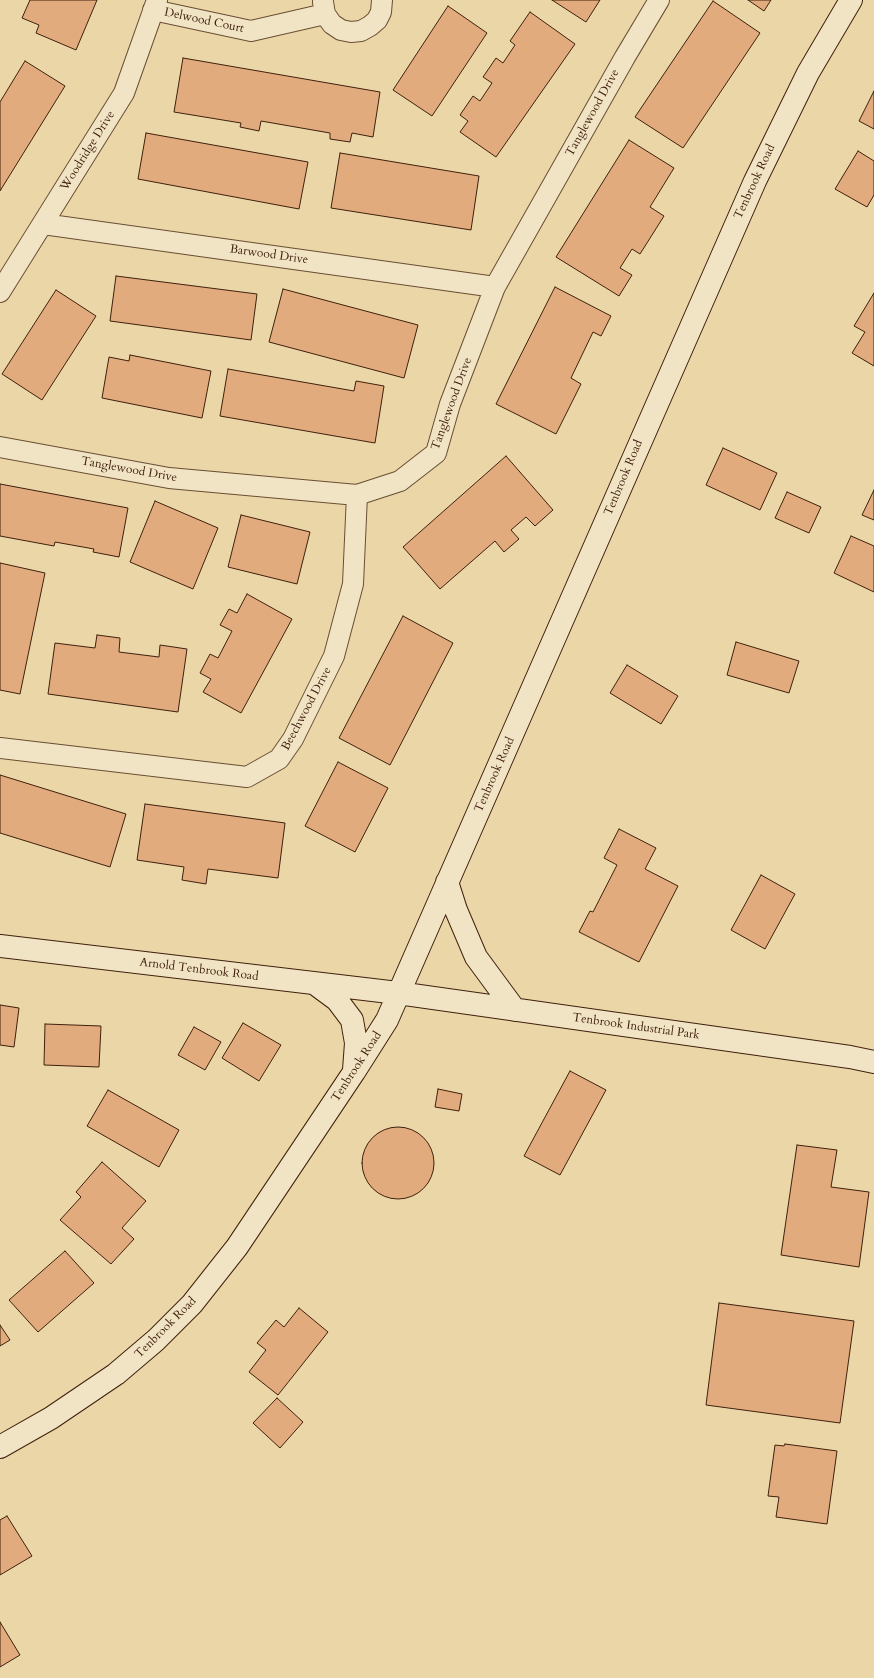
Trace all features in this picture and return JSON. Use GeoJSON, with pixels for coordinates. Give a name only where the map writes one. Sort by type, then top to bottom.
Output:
{"type":"FeatureCollection","features":[{"type":"Feature","properties":{"kind":"street","name":"Delwood Court"},"geometry":{"type":"LineString","coordinates":[[155,5],[251,31],[324,7],[332,24],[341,30],[351,32],[361,31],[370,26],[376,20],[381,12],[382,0]]}},
{"type":"Feature","properties":{"kind":"street","name":"Tanglewood Drive"},"geometry":{"type":"LineString","coordinates":[[0,448],[169,478],[357,495],[400,482],[436,453],[450,404],[495,287],[625,57],[659,0]]}},
{"type":"Feature","properties":{"kind":"street","name":"Tenbrook Road"},"geometry":{"type":"LineString","coordinates":[[0,1447],[95,1390],[137,1358],[175,1322],[208,1286],[354,1072],[387,1020],[755,181],[808,73],[851,0]]}},
{"type":"Feature","properties":{"kind":"street","name":"Woodridge Drive"},"geometry":{"type":"LineString","coordinates":[[0,292],[124,93],[155,5]]}},
{"type":"Feature","properties":{"kind":"street","name":"Barwood Drive"},"geometry":{"type":"LineString","coordinates":[[43,224],[495,287]]}},
{"type":"Feature","properties":{"kind":"street","name":"Beechwood Drive"},"geometry":{"type":"LineString","coordinates":[[0,748],[248,777],[279,759],[293,739],[334,656],[353,584],[357,495]]}},
{"type":"Feature","properties":{"kind":"street"},"geometry":{"type":"LineString","coordinates":[[447,882],[456,910],[476,957],[515,1010]]}},
{"type":"Feature","properties":{"kind":"street","name":"Arnold Tenbrook Road"},"geometry":{"type":"LineString","coordinates":[[0,946],[398,993]]}},
{"type":"Feature","properties":{"kind":"street"},"geometry":{"type":"LineString","coordinates":[[314,984],[337,1000],[352,1020],[356,1043],[354,1072]]}},
{"type":"Feature","properties":{"kind":"street","name":"Tenbrook Industrial Park"},"geometry":{"type":"LineString","coordinates":[[398,993],[850,1057],[874,1062]]}},
{"type":"Feature","properties":{"kind":"building"},"geometry":{"type":"Polygon","coordinates":[[[30,0],[97,0],[76,50],[36,33],[39,25],[22,18],[30,0]]]}},
{"type":"Feature","properties":{"kind":"building"},"geometry":{"type":"Polygon","coordinates":[[[552,0],[600,0],[586,22],[552,0]]]}},
{"type":"Feature","properties":{"kind":"building"},"geometry":{"type":"Polygon","coordinates":[[[748,0],[771,0],[764,11],[748,0]]]}},
{"type":"Feature","properties":{"kind":"building"},"geometry":{"type":"Polygon","coordinates":[[[713,1],[760,33],[683,148],[635,117],[713,1]]]}},
{"type":"Feature","properties":{"kind":"building"},"geometry":{"type":"Polygon","coordinates":[[[448,6],[487,33],[432,116],[393,90],[448,6]]]}},
{"type":"Feature","properties":{"kind":"building"},"geometry":{"type":"Polygon","coordinates":[[[530,12],[575,44],[496,157],[460,132],[468,121],[460,115],[473,96],[480,101],[492,83],[483,77],[496,58],[503,63],[515,45],[510,41],[530,12]]]}},
{"type":"Feature","properties":{"kind":"building"},"geometry":{"type":"Polygon","coordinates":[[[183,58],[380,92],[373,137],[352,133],[350,142],[330,139],[330,133],[261,121],[259,131],[240,127],[241,123],[174,112],[183,58]]]}},
{"type":"Feature","properties":{"kind":"building"},"geometry":{"type":"Polygon","coordinates":[[[25,61],[65,86],[0,191],[0,102],[25,61]]]}},
{"type":"Feature","properties":{"kind":"building"},"geometry":{"type":"Polygon","coordinates":[[[874,91],[874,129],[859,121],[874,91]]]}},
{"type":"Feature","properties":{"kind":"building"},"geometry":{"type":"Polygon","coordinates":[[[146,133],[308,162],[299,209],[138,179],[146,133]]]}},
{"type":"Feature","properties":{"kind":"building"},"geometry":{"type":"Polygon","coordinates":[[[629,140],[674,168],[650,207],[664,216],[640,254],[632,249],[620,268],[632,275],[619,296],[556,257],[629,140]]]}},
{"type":"Feature","properties":{"kind":"building"},"geometry":{"type":"Polygon","coordinates":[[[858,151],[874,161],[874,195],[867,207],[835,189],[858,151]]]}},
{"type":"Feature","properties":{"kind":"building"},"geometry":{"type":"Polygon","coordinates":[[[340,153],[479,176],[471,230],[331,208],[340,153]]]}},
{"type":"Feature","properties":{"kind":"building"},"geometry":{"type":"Polygon","coordinates":[[[116,276],[257,294],[251,340],[110,321],[116,276]]]}},
{"type":"Feature","properties":{"kind":"building"},"geometry":{"type":"Polygon","coordinates":[[[555,287],[611,316],[601,336],[593,332],[571,378],[581,384],[556,434],[496,404],[555,287]]]}},
{"type":"Feature","properties":{"kind":"building"},"geometry":{"type":"Polygon","coordinates":[[[283,289],[418,325],[404,378],[269,342],[283,289]]]}},
{"type":"Feature","properties":{"kind":"building"},"geometry":{"type":"Polygon","coordinates":[[[56,290],[96,316],[42,400],[2,374],[56,290]]]}},
{"type":"Feature","properties":{"kind":"building"},"geometry":{"type":"Polygon","coordinates":[[[874,293],[874,366],[852,353],[865,332],[854,326],[874,293]]]}},
{"type":"Feature","properties":{"kind":"building"},"geometry":{"type":"Polygon","coordinates":[[[130,355],[211,371],[202,418],[102,398],[109,357],[129,361],[130,355]]]}},
{"type":"Feature","properties":{"kind":"building"},"geometry":{"type":"Polygon","coordinates":[[[228,369],[354,391],[356,381],[384,386],[375,443],[220,416],[228,369]]]}},
{"type":"Feature","properties":{"kind":"building"},"geometry":{"type":"Polygon","coordinates":[[[723,448],[777,473],[760,510],[706,485],[723,448]]]}},
{"type":"Feature","properties":{"kind":"building"},"geometry":{"type":"Polygon","coordinates":[[[506,456],[553,510],[535,526],[526,517],[511,530],[519,539],[504,552],[495,541],[440,589],[403,547],[506,456]]]}},
{"type":"Feature","properties":{"kind":"building"},"geometry":{"type":"Polygon","coordinates":[[[0,484],[128,508],[119,557],[93,552],[94,549],[55,542],[54,546],[0,536],[0,484]]]}},
{"type":"Feature","properties":{"kind":"building"},"geometry":{"type":"Polygon","coordinates":[[[874,490],[874,520],[862,515],[874,490]]]}},
{"type":"Feature","properties":{"kind":"building"},"geometry":{"type":"Polygon","coordinates":[[[787,492],[821,507],[809,533],[775,518],[787,492]]]}},
{"type":"Feature","properties":{"kind":"building"},"geometry":{"type":"Polygon","coordinates":[[[155,501],[218,528],[193,589],[130,562],[155,501]]]}},
{"type":"Feature","properties":{"kind":"building"},"geometry":{"type":"Polygon","coordinates":[[[241,515],[310,532],[297,584],[228,567],[241,515]]]}},
{"type":"Feature","properties":{"kind":"building"},"geometry":{"type":"Polygon","coordinates":[[[851,536],[874,546],[874,592],[834,573],[851,536]]]}},
{"type":"Feature","properties":{"kind":"building"},"geometry":{"type":"Polygon","coordinates":[[[0,563],[45,573],[20,694],[0,690],[0,563]]]}},
{"type":"Feature","properties":{"kind":"building"},"geometry":{"type":"Polygon","coordinates":[[[247,594],[292,619],[241,713],[203,692],[211,679],[200,673],[210,654],[218,658],[232,631],[220,625],[229,609],[237,613],[247,594]]]}},
{"type":"Feature","properties":{"kind":"building"},"geometry":{"type":"Polygon","coordinates":[[[403,616],[453,643],[390,765],[339,738],[403,616]]]}},
{"type":"Feature","properties":{"kind":"building"},"geometry":{"type":"Polygon","coordinates":[[[97,635],[120,638],[119,652],[159,657],[160,645],[187,649],[178,712],[48,694],[55,643],[95,648],[97,635]]]}},
{"type":"Feature","properties":{"kind":"building"},"geometry":{"type":"Polygon","coordinates":[[[736,642],[799,661],[789,693],[727,675],[736,642]]]}},
{"type":"Feature","properties":{"kind":"building"},"geometry":{"type":"Polygon","coordinates":[[[627,665],[678,696],[661,724],[610,693],[627,665]]]}},
{"type":"Feature","properties":{"kind":"building"},"geometry":{"type":"Polygon","coordinates":[[[338,762],[388,788],[355,852],[305,826],[338,762]]]}},
{"type":"Feature","properties":{"kind":"building"},"geometry":{"type":"Polygon","coordinates":[[[0,775],[126,814],[110,867],[0,833],[0,775]]]}},
{"type":"Feature","properties":{"kind":"building"},"geometry":{"type":"Polygon","coordinates":[[[145,804],[285,823],[278,878],[208,869],[206,884],[182,880],[184,867],[137,860],[145,804]]]}},
{"type":"Feature","properties":{"kind":"building"},"geometry":{"type":"Polygon","coordinates":[[[619,829],[656,848],[645,869],[678,886],[639,962],[579,932],[590,911],[593,912],[617,865],[604,858],[619,829]]]}},
{"type":"Feature","properties":{"kind":"building"},"geometry":{"type":"Polygon","coordinates":[[[761,875],[795,894],[765,949],[731,930],[761,875]]]}},
{"type":"Feature","properties":{"kind":"building"},"geometry":{"type":"Polygon","coordinates":[[[0,1005],[19,1008],[14,1047],[0,1045],[0,1005]]]}},
{"type":"Feature","properties":{"kind":"building"},"geometry":{"type":"Polygon","coordinates":[[[243,1023],[281,1045],[259,1081],[222,1058],[243,1023]]]}},
{"type":"Feature","properties":{"kind":"building"},"geometry":{"type":"Polygon","coordinates":[[[45,1024],[101,1026],[99,1067],[44,1065],[45,1024]]]}},
{"type":"Feature","properties":{"kind":"building"},"geometry":{"type":"Polygon","coordinates":[[[194,1027],[221,1042],[205,1070],[178,1055],[194,1027]]]}},
{"type":"Feature","properties":{"kind":"building"},"geometry":{"type":"Polygon","coordinates":[[[570,1071],[606,1090],[560,1175],[524,1156],[570,1071]]]}},
{"type":"Feature","properties":{"kind":"building"},"geometry":{"type":"Polygon","coordinates":[[[438,1089],[462,1094],[459,1111],[435,1107],[438,1089]]]}},
{"type":"Feature","properties":{"kind":"building"},"geometry":{"type":"Polygon","coordinates":[[[108,1090],[179,1130],[159,1167],[87,1126],[108,1090]]]}},
{"type":"Feature","properties":{"kind":"building"},"geometry":{"type":"Polygon","coordinates":[[[398,1127],[412,1130],[424,1137],[431,1149],[434,1163],[431,1177],[424,1189],[412,1196],[398,1199],[384,1196],[372,1189],[365,1177],[362,1163],[365,1149],[372,1137],[384,1130],[398,1127]]]}},
{"type":"Feature","properties":{"kind":"building"},"geometry":{"type":"Polygon","coordinates":[[[797,1145],[837,1150],[831,1187],[869,1192],[859,1267],[781,1255],[797,1145]]]}},
{"type":"Feature","properties":{"kind":"building"},"geometry":{"type":"Polygon","coordinates":[[[102,1162],[146,1201],[122,1228],[134,1239],[111,1264],[60,1220],[81,1197],[76,1192],[102,1162]]]}},
{"type":"Feature","properties":{"kind":"building"},"geometry":{"type":"Polygon","coordinates":[[[65,1251],[94,1283],[38,1332],[9,1300],[65,1251]]]}},
{"type":"Feature","properties":{"kind":"building"},"geometry":{"type":"Polygon","coordinates":[[[719,1303],[854,1321],[840,1423],[706,1405],[719,1303]]]}},
{"type":"Feature","properties":{"kind":"building"},"geometry":{"type":"Polygon","coordinates":[[[299,1308],[328,1332],[278,1395],[249,1372],[266,1350],[257,1343],[276,1320],[284,1327],[299,1308]]]}},
{"type":"Feature","properties":{"kind":"building"},"geometry":{"type":"Polygon","coordinates":[[[0,1325],[10,1340],[0,1346],[0,1325]]]}},
{"type":"Feature","properties":{"kind":"building"},"geometry":{"type":"Polygon","coordinates":[[[277,1398],[303,1422],[280,1448],[253,1423],[277,1398]]]}},
{"type":"Feature","properties":{"kind":"building"},"geometry":{"type":"Polygon","coordinates":[[[785,1444],[837,1451],[827,1524],[776,1517],[779,1497],[768,1496],[775,1445],[784,1446],[785,1444]]]}},
{"type":"Feature","properties":{"kind":"building"},"geometry":{"type":"Polygon","coordinates":[[[7,1516],[32,1556],[0,1575],[0,1520],[7,1516]]]}},
{"type":"Feature","properties":{"kind":"building"},"geometry":{"type":"Polygon","coordinates":[[[0,1622],[20,1655],[0,1667],[0,1622]]]}}]}
